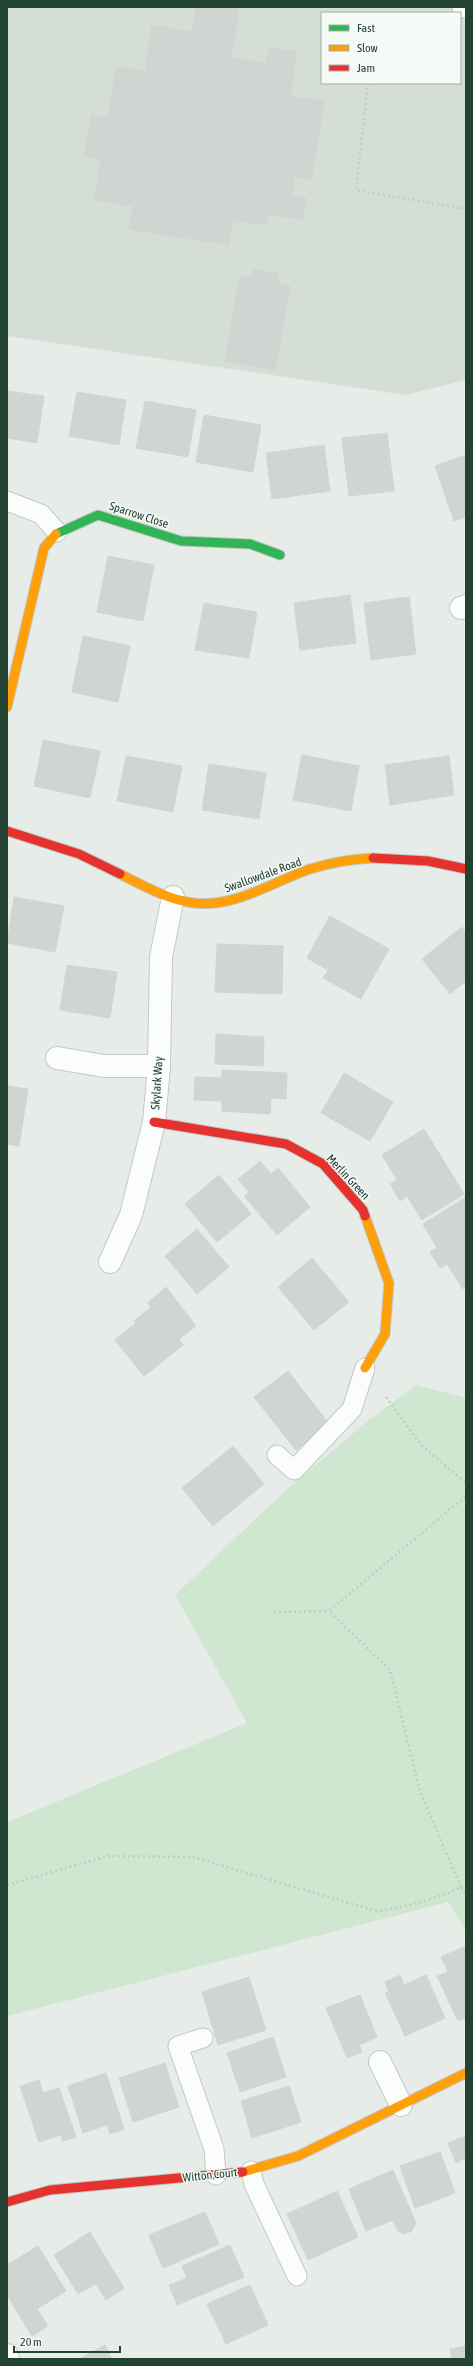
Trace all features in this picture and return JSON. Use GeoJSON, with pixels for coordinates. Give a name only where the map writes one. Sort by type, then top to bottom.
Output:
{"type":"FeatureCollection","features":[{"type":"Feature","properties":{"kind":"street","name":"Sparrow Close"},"geometry":{"type":"LineString","coordinates":[[7,707],[44,548],[57,532],[98,515],[181,541],[250,544],[280,555]]}},
{"type":"Feature","properties":{"kind":"street","name":"Swallowdale Road"},"geometry":{"type":"LineString","coordinates":[[7,831],[79,854],[173,897],[203,904],[232,901],[311,869],[350,860],[400,857],[466,869]]}},
{"type":"Feature","properties":{"kind":"street","name":"Skylark Way"},"geometry":{"type":"LineString","coordinates":[[110,1262],[131,1215],[154,1122],[159,1066],[161,957],[173,897]]}},
{"type":"Feature","properties":{"kind":"street"},"geometry":{"type":"LineString","coordinates":[[57,1058],[104,1066],[159,1066]]}},
{"type":"Feature","properties":{"kind":"street","name":"Merlin Green"},"geometry":{"type":"LineString","coordinates":[[154,1122],[286,1144],[323,1164],[363,1210],[389,1283],[385,1334],[364,1368]]}},
{"type":"Feature","properties":{"kind":"street"},"geometry":{"type":"LineString","coordinates":[[380,2062],[401,2105]]}},
{"type":"Feature","properties":{"kind":"street","name":"Witton Court"},"geometry":{"type":"LineString","coordinates":[[7,2202],[50,2190],[251,2171],[298,2156],[466,2072]]}},
{"type":"Feature","properties":{"kind":"street"},"geometry":{"type":"LineString","coordinates":[[7,2355],[8,2359]]}},
{"type":"Feature","properties":{"kind":"lane"},"geometry":{"type":"LineString","coordinates":[[462,7],[466,8]]}},
{"type":"Feature","properties":{"kind":"lane"},"geometry":{"type":"LineString","coordinates":[[7,501],[42,514],[57,532]]}},
{"type":"Feature","properties":{"kind":"lane"},"geometry":{"type":"LineString","coordinates":[[277,1455],[294,1470],[352,1409],[364,1368]]}},
{"type":"Feature","properties":{"kind":"lane"},"geometry":{"type":"LineString","coordinates":[[203,2038],[178,2046],[214,2149],[216,2175]]}},
{"type":"Feature","properties":{"kind":"lane"},"geometry":{"type":"LineString","coordinates":[[251,2171],[254,2184],[297,2276]]}},
{"type":"Feature","properties":{"kind":"path"},"geometry":{"type":"LineString","coordinates":[[368,84],[356,190],[466,209]]}},
{"type":"Feature","properties":{"kind":"path"},"geometry":{"type":"LineString","coordinates":[[364,1368],[421,1445],[466,1482]]}},
{"type":"Feature","properties":{"kind":"path"},"geometry":{"type":"LineString","coordinates":[[274,1612],[329,1611],[466,1496]]}},
{"type":"Feature","properties":{"kind":"path"},"geometry":{"type":"LineString","coordinates":[[329,1611],[390,1670],[420,1792],[461,1887],[466,1895]]}},
{"type":"Feature","properties":{"kind":"path"},"geometry":{"type":"LineString","coordinates":[[7,1886],[108,1856],[116,1856],[193,1857],[376,1910],[407,1907],[442,1896],[461,1887]]}},
{"type":"Feature","properties":{"kind":"shaded area"},"geometry":{"type":"Polygon","coordinates":[[[7,7],[466,7],[466,380],[406,395],[7,336],[7,7]]]}},
{"type":"Feature","properties":{"kind":"green space"},"geometry":{"type":"Polygon","coordinates":[[[416,1385],[466,1398],[466,1931],[448,1902],[7,2016],[7,1822],[247,1723],[175,1595],[284,1492],[370,1419],[416,1385]]]}},
{"type":"Feature","properties":{"kind":"building"},"geometry":{"type":"Polygon","coordinates":[[[196,7],[218,7],[239,10],[231,58],[267,64],[269,48],[297,52],[290,97],[324,101],[311,180],[295,177],[292,196],[306,198],[303,220],[268,214],[267,225],[233,220],[229,245],[129,229],[133,206],[94,200],[101,159],[84,156],[91,115],[108,118],[116,67],[145,71],[152,25],[192,32],[196,7]]]}},
{"type":"Feature","properties":{"kind":"building"},"geometry":{"type":"Polygon","coordinates":[[[254,269],[279,274],[277,283],[290,286],[275,370],[225,361],[240,276],[253,278],[254,269]]]}},
{"type":"Feature","properties":{"kind":"building"},"geometry":{"type":"Polygon","coordinates":[[[7,391],[44,396],[37,443],[7,438],[7,391]]]}},
{"type":"Feature","properties":{"kind":"building"},"geometry":{"type":"Polygon","coordinates":[[[77,392],[126,400],[119,445],[69,436],[77,392]]]}},
{"type":"Feature","properties":{"kind":"building"},"geometry":{"type":"Polygon","coordinates":[[[145,401],[196,410],[188,457],[136,448],[145,401]]]}},
{"type":"Feature","properties":{"kind":"building"},"geometry":{"type":"Polygon","coordinates":[[[204,415],[261,425],[253,472],[196,462],[204,415]]]}},
{"type":"Feature","properties":{"kind":"building"},"geometry":{"type":"Polygon","coordinates":[[[387,433],[394,491],[349,496],[342,438],[387,433]]]}},
{"type":"Feature","properties":{"kind":"building"},"geometry":{"type":"Polygon","coordinates":[[[324,445],[330,491],[272,499],[266,453],[324,445]]]}},
{"type":"Feature","properties":{"kind":"building"},"geometry":{"type":"Polygon","coordinates":[[[466,455],[466,517],[454,521],[435,466],[466,455]]]}},
{"type":"Feature","properties":{"kind":"building"},"geometry":{"type":"Polygon","coordinates":[[[108,556],[154,565],[143,621],[97,612],[108,556]]]}},
{"type":"Feature","properties":{"kind":"building"},"geometry":{"type":"Polygon","coordinates":[[[350,595],[356,643],[300,650],[294,603],[350,595]]]}},
{"type":"Feature","properties":{"kind":"building"},"geometry":{"type":"Polygon","coordinates":[[[409,597],[416,654],[371,660],[364,603],[409,597]]]}},
{"type":"Feature","properties":{"kind":"building"},"geometry":{"type":"Polygon","coordinates":[[[204,603],[257,612],[249,658],[195,650],[204,603]]]}},
{"type":"Feature","properties":{"kind":"building"},"geometry":{"type":"Polygon","coordinates":[[[83,636],[130,646],[118,702],[72,692],[83,636]]]}},
{"type":"Feature","properties":{"kind":"building"},"geometry":{"type":"Polygon","coordinates":[[[43,740],[100,751],[90,798],[34,786],[43,740]]]}},
{"type":"Feature","properties":{"kind":"building"},"geometry":{"type":"Polygon","coordinates":[[[302,755],[359,766],[351,811],[293,800],[302,755]]]}},
{"type":"Feature","properties":{"kind":"building"},"geometry":{"type":"Polygon","coordinates":[[[126,756],[182,766],[173,812],[117,801],[126,756]]]}},
{"type":"Feature","properties":{"kind":"building"},"geometry":{"type":"Polygon","coordinates":[[[449,756],[454,795],[390,805],[385,765],[449,756]]]}},
{"type":"Feature","properties":{"kind":"building"},"geometry":{"type":"Polygon","coordinates":[[[209,764],[266,773],[259,819],[202,810],[209,764]]]}},
{"type":"Feature","properties":{"kind":"building"},"geometry":{"type":"Polygon","coordinates":[[[14,897],[64,906],[55,952],[7,943],[14,897]]]}},
{"type":"Feature","properties":{"kind":"building"},"geometry":{"type":"Polygon","coordinates":[[[330,916],[389,949],[361,999],[323,978],[328,970],[307,958],[330,916]]]}},
{"type":"Feature","properties":{"kind":"building"},"geometry":{"type":"Polygon","coordinates":[[[462,927],[466,933],[466,981],[450,994],[422,959],[462,927]]]}},
{"type":"Feature","properties":{"kind":"building"},"geometry":{"type":"Polygon","coordinates":[[[217,944],[283,946],[282,994],[215,992],[217,944]]]}},
{"type":"Feature","properties":{"kind":"building"},"geometry":{"type":"Polygon","coordinates":[[[67,965],[117,972],[110,1018],[60,1010],[67,965]]]}},
{"type":"Feature","properties":{"kind":"building"},"geometry":{"type":"Polygon","coordinates":[[[216,1034],[264,1037],[263,1066],[215,1064],[216,1034]]]}},
{"type":"Feature","properties":{"kind":"building"},"geometry":{"type":"Polygon","coordinates":[[[222,1070],[287,1073],[286,1099],[271,1098],[270,1114],[222,1111],[222,1101],[194,1100],[195,1077],[222,1078],[222,1070]]]}},
{"type":"Feature","properties":{"kind":"building"},"geometry":{"type":"Polygon","coordinates":[[[344,1073],[393,1102],[370,1141],[321,1113],[344,1073]]]}},
{"type":"Feature","properties":{"kind":"building"},"geometry":{"type":"Polygon","coordinates":[[[7,1086],[28,1089],[19,1146],[7,1144],[7,1086]]]}},
{"type":"Feature","properties":{"kind":"building"},"geometry":{"type":"Polygon","coordinates":[[[424,1129],[464,1194],[422,1220],[407,1196],[400,1201],[390,1184],[397,1180],[382,1155],[424,1129]]]}},
{"type":"Feature","properties":{"kind":"building"},"geometry":{"type":"Polygon","coordinates":[[[260,1161],[271,1174],[278,1168],[310,1207],[277,1235],[244,1196],[249,1192],[238,1179],[260,1161]]]}},
{"type":"Feature","properties":{"kind":"building"},"geometry":{"type":"Polygon","coordinates":[[[219,1175],[251,1214],[217,1242],[185,1204],[219,1175]]]}},
{"type":"Feature","properties":{"kind":"building"},"geometry":{"type":"Polygon","coordinates":[[[465,1198],[466,1287],[463,1289],[447,1264],[440,1268],[430,1252],[437,1248],[423,1224],[465,1198]]]}},
{"type":"Feature","properties":{"kind":"building"},"geometry":{"type":"Polygon","coordinates":[[[197,1229],[229,1267],[197,1294],[165,1256],[197,1229]]]}},
{"type":"Feature","properties":{"kind":"building"},"geometry":{"type":"Polygon","coordinates":[[[312,1258],[349,1302],[314,1330],[278,1287],[312,1258]]]}},
{"type":"Feature","properties":{"kind":"building"},"geometry":{"type":"Polygon","coordinates":[[[166,1287],[196,1326],[179,1339],[183,1345],[144,1376],[115,1340],[136,1323],[134,1321],[151,1307],[148,1303],[166,1287]]]}},
{"type":"Feature","properties":{"kind":"building"},"geometry":{"type":"Polygon","coordinates":[[[288,1371],[329,1424],[296,1450],[254,1397],[288,1371]]]}},
{"type":"Feature","properties":{"kind":"building"},"geometry":{"type":"Polygon","coordinates":[[[233,1446],[264,1484],[213,1526],[182,1488],[233,1446]]]}},
{"type":"Feature","properties":{"kind":"building"},"geometry":{"type":"Polygon","coordinates":[[[466,1946],[466,2018],[458,2021],[437,1976],[448,1972],[441,1957],[466,1946]]]}},
{"type":"Feature","properties":{"kind":"building"},"geometry":{"type":"Polygon","coordinates":[[[400,1975],[404,1985],[426,1975],[445,2018],[405,2036],[385,1993],[389,1992],[385,1982],[400,1975]]]}},
{"type":"Feature","properties":{"kind":"building"},"geometry":{"type":"Polygon","coordinates":[[[249,1977],[266,2030],[218,2045],[202,1992],[249,1977]]]}},
{"type":"Feature","properties":{"kind":"building"},"geometry":{"type":"Polygon","coordinates":[[[360,1995],[377,2037],[359,2045],[362,2052],[347,2058],[326,2008],[360,1995]]]}},
{"type":"Feature","properties":{"kind":"building"},"geometry":{"type":"Polygon","coordinates":[[[273,2037],[286,2077],[240,2092],[227,2053],[273,2037]]]}},
{"type":"Feature","properties":{"kind":"building"},"geometry":{"type":"Polygon","coordinates":[[[165,2063],[179,2107],[133,2122],[119,2078],[165,2063]]]}},
{"type":"Feature","properties":{"kind":"building"},"geometry":{"type":"Polygon","coordinates":[[[106,2073],[124,2129],[110,2134],[107,2125],[83,2133],[68,2086],[106,2073]]]}},
{"type":"Feature","properties":{"kind":"building"},"geometry":{"type":"Polygon","coordinates":[[[39,2080],[43,2093],[59,2088],[76,2137],[63,2141],[61,2135],[39,2142],[20,2086],[39,2080]]]}},
{"type":"Feature","properties":{"kind":"building"},"geometry":{"type":"Polygon","coordinates":[[[289,2086],[301,2122],[252,2138],[241,2101],[289,2086]]]}},
{"type":"Feature","properties":{"kind":"building"},"geometry":{"type":"Polygon","coordinates":[[[466,2136],[466,2158],[456,2163],[448,2143],[466,2136]]]}},
{"type":"Feature","properties":{"kind":"building"},"geometry":{"type":"Polygon","coordinates":[[[440,2152],[455,2193],[415,2208],[400,2166],[440,2152]]]}},
{"type":"Feature","properties":{"kind":"building"},"geometry":{"type":"Polygon","coordinates":[[[393,2170],[416,2223],[412,2231],[404,2234],[398,2231],[393,2220],[366,2231],[349,2189],[393,2170]]]}},
{"type":"Feature","properties":{"kind":"building"},"geometry":{"type":"Polygon","coordinates":[[[337,2191],[358,2237],[308,2260],[287,2214],[337,2191]]]}},
{"type":"Feature","properties":{"kind":"building"},"geometry":{"type":"Polygon","coordinates":[[[205,2212],[219,2244],[163,2268],[149,2235],[205,2212]]]}},
{"type":"Feature","properties":{"kind":"building"},"geometry":{"type":"Polygon","coordinates":[[[90,2232],[124,2288],[106,2300],[96,2284],[78,2294],[54,2255],[90,2232]]]}},
{"type":"Feature","properties":{"kind":"building"},"geometry":{"type":"Polygon","coordinates":[[[230,2245],[244,2277],[177,2305],[169,2285],[187,2278],[182,2266],[230,2245]]]}},
{"type":"Feature","properties":{"kind":"building"},"geometry":{"type":"Polygon","coordinates":[[[38,2246],[66,2291],[37,2309],[48,2326],[32,2336],[7,2295],[7,2265],[38,2246]]]}},
{"type":"Feature","properties":{"kind":"building"},"geometry":{"type":"Polygon","coordinates":[[[250,2285],[268,2325],[226,2344],[207,2304],[250,2285]]]}},
{"type":"Feature","properties":{"kind":"building"},"geometry":{"type":"Polygon","coordinates":[[[105,2345],[112,2359],[80,2359],[105,2345]]]}},
{"type":"Feature","properties":{"kind":"building"},"geometry":{"type":"Polygon","coordinates":[[[466,2346],[466,2359],[452,2359],[450,2349],[466,2346]]]}},
{"type":"Feature","properties":{"kind":"traffic: fast"},"geometry":{"type":"LineString","coordinates":[[56,534],[98,515],[181,541],[250,544],[280,555]]}},
{"type":"Feature","properties":{"kind":"traffic: slow"},"geometry":{"type":"LineString","coordinates":[[7,707],[44,548],[56,534]]}},
{"type":"Feature","properties":{"kind":"traffic: slow"},"geometry":{"type":"LineString","coordinates":[[120,874],[156,892],[175,899],[209,904],[239,898],[310,869],[349,860],[373,858]]}},
{"type":"Feature","properties":{"kind":"traffic: slow"},"geometry":{"type":"LineString","coordinates":[[365,1216],[389,1283],[385,1334],[365,1368]]}},
{"type":"Feature","properties":{"kind":"traffic: slow"},"geometry":{"type":"LineString","coordinates":[[243,2172],[298,2156],[466,2073]]}},
{"type":"Feature","properties":{"kind":"traffic: jam"},"geometry":{"type":"LineString","coordinates":[[7,831],[79,854],[120,874]]}},
{"type":"Feature","properties":{"kind":"traffic: jam"},"geometry":{"type":"LineString","coordinates":[[373,858],[428,861],[466,869]]}},
{"type":"Feature","properties":{"kind":"traffic: jam"},"geometry":{"type":"LineString","coordinates":[[154,1122],[286,1144],[323,1164],[363,1210],[365,1216]]}},
{"type":"Feature","properties":{"kind":"traffic: jam"},"geometry":{"type":"LineString","coordinates":[[7,2202],[50,2190],[243,2172]]}}]}
